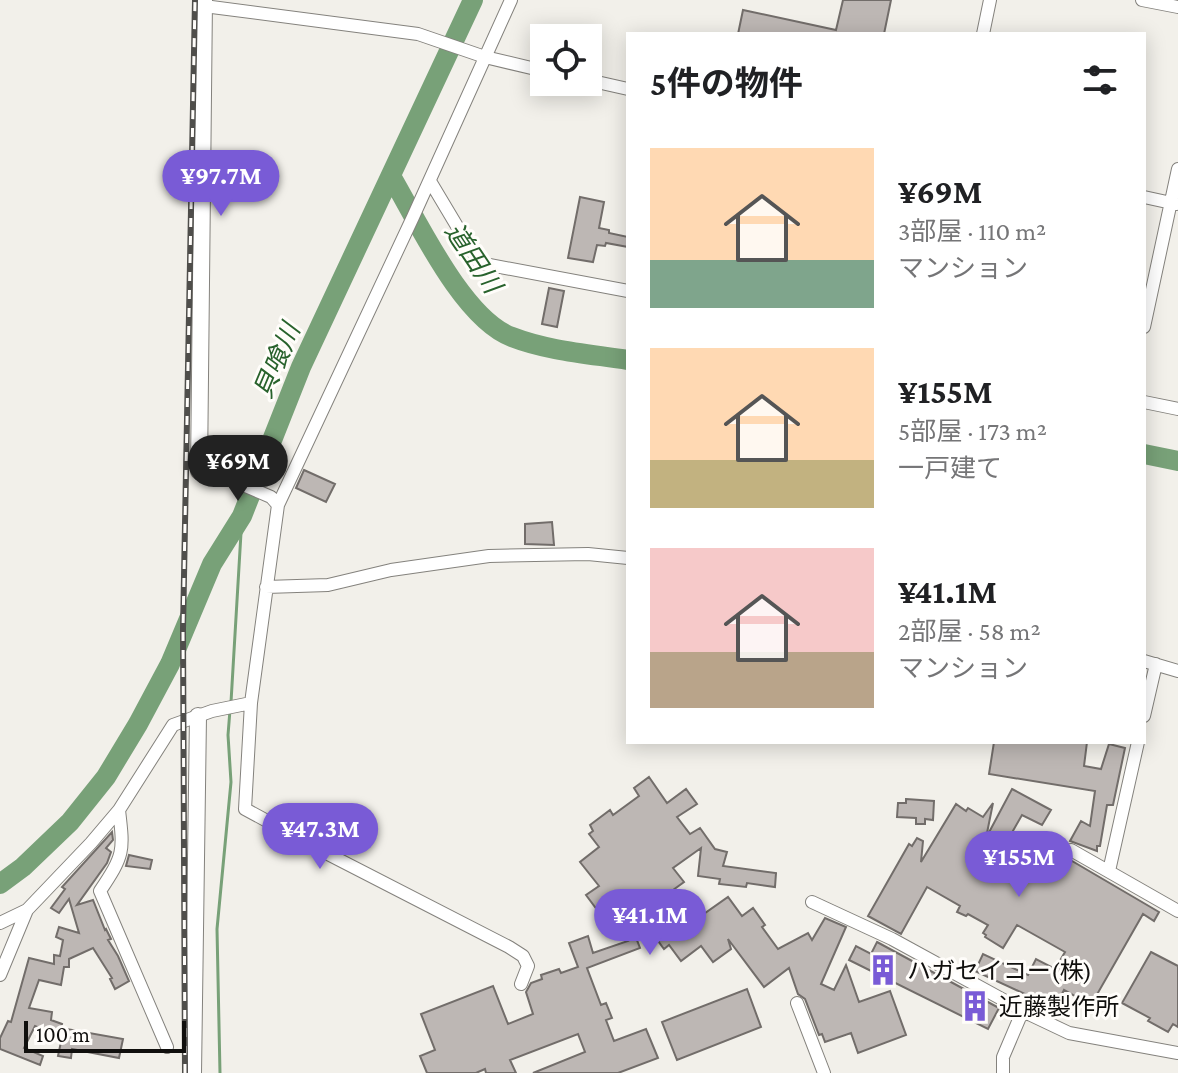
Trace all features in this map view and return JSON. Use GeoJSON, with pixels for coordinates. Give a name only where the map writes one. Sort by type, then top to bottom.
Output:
{"type":"FeatureCollection","features":[{"type":"Feature","properties":{"kind":"street"},"geometry":{"type":"LineString","coordinates":[[511,0],[483,56],[402,241],[274,501],[266,587],[246,703],[245,809],[509,947],[523,956],[528,966],[521,984]]}},
{"type":"Feature","properties":{"kind":"street"},"geometry":{"type":"LineString","coordinates":[[983,32],[990,0]]}},
{"type":"Feature","properties":{"kind":"street"},"geometry":{"type":"LineString","coordinates":[[1142,0],[1178,7]]}},
{"type":"Feature","properties":{"kind":"street"},"geometry":{"type":"LineString","coordinates":[[274,501],[220,475],[199,471],[204,3],[418,34],[483,56],[530,68]]}},
{"type":"Feature","properties":{"kind":"street"},"geometry":{"type":"LineString","coordinates":[[602,83],[626,89]]}},
{"type":"Feature","properties":{"kind":"street"},"geometry":{"type":"LineString","coordinates":[[1146,319],[1175,204],[1178,169]]}},
{"type":"Feature","properties":{"kind":"street"},"geometry":{"type":"LineString","coordinates":[[428,185],[479,263],[626,291]]}},
{"type":"Feature","properties":{"kind":"street"},"geometry":{"type":"LineString","coordinates":[[1146,197],[1175,204]]}},
{"type":"Feature","properties":{"kind":"street"},"geometry":{"type":"LineString","coordinates":[[1146,402],[1178,409]]}},
{"type":"Feature","properties":{"kind":"street"},"geometry":{"type":"LineString","coordinates":[[266,587],[328,585],[404,567],[489,556],[588,554],[626,558]]}},
{"type":"Feature","properties":{"kind":"street"},"geometry":{"type":"LineString","coordinates":[[1146,698],[1150,662],[1178,671]]}},
{"type":"Feature","properties":{"kind":"street"},"geometry":{"type":"LineString","coordinates":[[0,923],[27,910],[91,843],[119,810],[173,725],[246,703]]}},
{"type":"Feature","properties":{"kind":"street"},"geometry":{"type":"LineString","coordinates":[[193,1073],[205,713]]}},
{"type":"Feature","properties":{"kind":"street"},"geometry":{"type":"LineString","coordinates":[[1109,871],[1138,744]]}},
{"type":"Feature","properties":{"kind":"street"},"geometry":{"type":"LineString","coordinates":[[119,810],[121,861],[100,891],[167,1047]]}},
{"type":"Feature","properties":{"kind":"street"},"geometry":{"type":"LineString","coordinates":[[1071,850],[1178,911]]}},
{"type":"Feature","properties":{"kind":"street"},"geometry":{"type":"LineString","coordinates":[[812,902],[892,939],[1069,1033],[1178,1053]]}},
{"type":"Feature","properties":{"kind":"street"},"geometry":{"type":"LineString","coordinates":[[0,975],[27,910]]}},
{"type":"Feature","properties":{"kind":"street"},"geometry":{"type":"LineString","coordinates":[[797,1003],[824,1073]]}},
{"type":"Feature","properties":{"kind":"street"},"geometry":{"type":"LineString","coordinates":[[1003,1073],[1003,1057],[1023,1010]]}},
{"type":"Feature","properties":{"kind":"building"},"geometry":{"type":"Polygon","coordinates":[[[843,0],[891,0],[884,32],[738,32],[743,10],[836,30],[843,0]]]}},
{"type":"Feature","properties":{"kind":"building"},"geometry":{"type":"Polygon","coordinates":[[[580,197],[604,202],[599,228],[626,237],[626,247],[606,243],[605,246],[597,245],[593,262],[568,258],[580,197]]]}},
{"type":"Feature","properties":{"kind":"building"},"geometry":{"type":"Polygon","coordinates":[[[549,288],[564,291],[557,327],[542,324],[549,288]]]}},
{"type":"Feature","properties":{"kind":"building"},"geometry":{"type":"Polygon","coordinates":[[[304,470],[335,484],[326,502],[296,488],[304,470]]]}},
{"type":"Feature","properties":{"kind":"building"},"geometry":{"type":"Polygon","coordinates":[[[552,522],[554,545],[525,544],[525,524],[552,522]]]}},
{"type":"Feature","properties":{"kind":"building"},"geometry":{"type":"Polygon","coordinates":[[[994,744],[1087,744],[1084,766],[1101,769],[1109,744],[1125,748],[1113,805],[1107,805],[1097,851],[1070,841],[1081,821],[1090,826],[1095,791],[989,774],[994,744]]]}},
{"type":"Feature","properties":{"kind":"building"},"geometry":{"type":"Polygon","coordinates":[[[649,777],[667,803],[686,789],[697,804],[677,817],[690,834],[700,828],[715,849],[727,852],[723,866],[776,873],[775,887],[747,883],[746,887],[719,884],[720,879],[698,876],[701,848],[673,868],[684,882],[662,898],[681,930],[728,897],[742,916],[753,908],[778,949],[808,933],[812,940],[825,918],[846,927],[821,984],[834,990],[846,965],[859,1002],[890,991],[906,1035],[858,1053],[851,1033],[825,1042],[822,1034],[819,1035],[805,999],[798,994],[789,968],[764,987],[728,939],[731,949],[713,962],[701,946],[681,961],[669,945],[664,949],[647,926],[635,935],[640,948],[587,968],[601,1005],[606,1003],[612,1018],[606,1020],[614,1041],[646,1029],[658,1058],[618,1073],[533,1073],[585,1052],[578,1034],[510,1060],[516,1073],[486,1073],[485,1069],[476,1073],[427,1073],[420,1056],[435,1050],[421,1014],[493,986],[508,1024],[533,1014],[526,992],[531,983],[542,979],[541,975],[578,967],[569,943],[588,936],[593,953],[628,941],[626,937],[634,934],[616,910],[604,919],[586,895],[599,886],[580,862],[599,847],[589,834],[593,831],[590,825],[610,810],[613,815],[639,796],[634,788],[649,777]]]}},
{"type":"Feature","properties":{"kind":"building"},"geometry":{"type":"Polygon","coordinates":[[[1012,789],[1051,810],[1042,825],[1022,815],[1010,836],[1037,851],[1043,840],[1067,858],[1159,912],[1154,921],[1143,914],[1091,1005],[1064,990],[1055,1008],[975,971],[983,954],[1028,975],[1036,959],[1055,969],[1065,952],[1017,925],[1003,948],[985,937],[983,933],[988,925],[968,914],[957,912],[960,906],[927,887],[901,934],[868,916],[909,844],[912,846],[917,838],[923,841],[921,862],[956,804],[983,817],[993,803],[986,838],[1012,789]]]}},
{"type":"Feature","properties":{"kind":"building"},"geometry":{"type":"Polygon","coordinates":[[[906,799],[934,801],[933,820],[925,819],[925,824],[916,824],[916,818],[897,817],[898,803],[906,803],[906,799]]]}},
{"type":"Feature","properties":{"kind":"building"},"geometry":{"type":"Polygon","coordinates":[[[112,832],[113,840],[106,848],[111,852],[107,863],[77,905],[93,900],[111,939],[108,940],[129,981],[115,989],[112,978],[93,948],[69,959],[69,967],[64,967],[61,985],[39,980],[29,1008],[52,1012],[51,1020],[62,1024],[61,1028],[123,1039],[119,1058],[72,1049],[71,1058],[58,1056],[62,1037],[35,1026],[24,1048],[43,1056],[40,1065],[0,1049],[0,1038],[8,1021],[11,1022],[29,958],[54,964],[54,955],[60,956],[63,940],[56,937],[59,927],[79,933],[69,899],[59,913],[51,908],[65,889],[62,887],[112,832]]]}},
{"type":"Feature","properties":{"kind":"building"},"geometry":{"type":"Polygon","coordinates":[[[129,855],[152,860],[150,869],[126,866],[129,855]]]}},
{"type":"Feature","properties":{"kind":"building"},"geometry":{"type":"Polygon","coordinates":[[[877,942],[999,1008],[988,1029],[849,960],[856,946],[871,954],[877,942]]]}},
{"type":"Feature","properties":{"kind":"building"},"geometry":{"type":"Polygon","coordinates":[[[1151,952],[1178,966],[1178,1027],[1173,1024],[1168,1032],[1122,1003],[1151,952]]]}},
{"type":"Feature","properties":{"kind":"building"},"geometry":{"type":"Polygon","coordinates":[[[747,989],[761,1027],[677,1060],[662,1022],[747,989]]]}},
{"type":"Feature","properties":{"kind":"waterway","name":"貝喰川"},"geometry":{"type":"LineString","coordinates":[[0,884],[23,867],[70,822],[106,777],[138,724],[170,664],[212,564],[242,516],[301,367],[473,0]]}},
{"type":"Feature","properties":{"kind":"waterway","name":"道田川"},"geometry":{"type":"LineString","coordinates":[[391,176],[443,267],[476,311],[494,327],[540,346],[626,360]]}},
{"type":"Feature","properties":{"kind":"waterway","name":"道田川"},"geometry":{"type":"LineString","coordinates":[[1146,454],[1178,461]]}},
{"type":"Feature","properties":{"kind":"waterway"},"geometry":{"type":"LineString","coordinates":[[231,702],[242,516]]}},
{"type":"Feature","properties":{"kind":"waterway"},"geometry":{"type":"LineString","coordinates":[[220,1073],[217,929],[231,782],[230,710]]}},
{"type":"Feature","properties":{"kind":"railway"},"geometry":{"type":"LineString","coordinates":[[185,1073],[183,629],[195,0]]}},
{"type":"Feature","properties":{"kind":"place","name":"ハガセイコー(株)"},"geometry":{"type":"Point","coordinates":[883,970]}},
{"type":"Feature","properties":{"kind":"place","name":"近藤製作所"},"geometry":{"type":"Point","coordinates":[975,1006]}}]}
